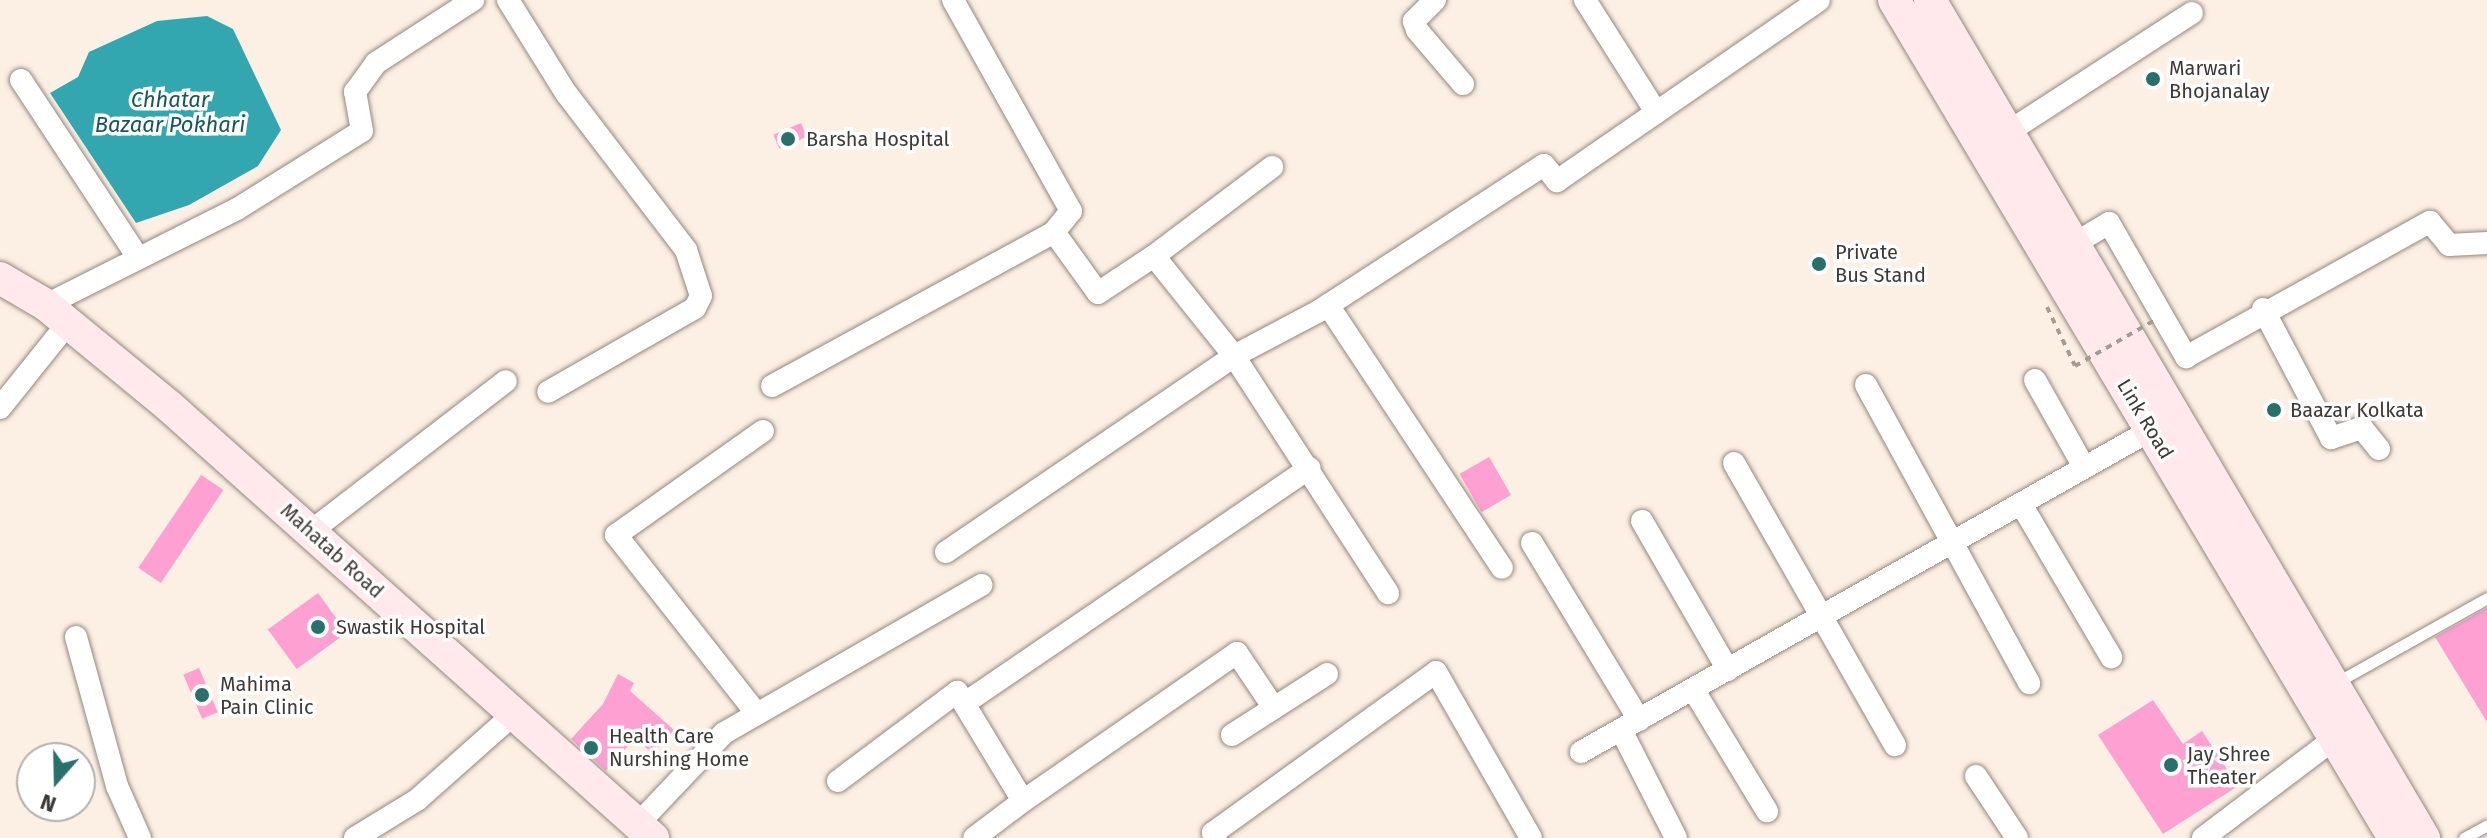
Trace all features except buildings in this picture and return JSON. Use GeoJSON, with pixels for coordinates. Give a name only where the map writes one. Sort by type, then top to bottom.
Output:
{"type":"FeatureCollection","features":[{"type":"Feature","properties":{"kind":"main road","name":"Link Road"},"geometry":{"type":"LineString","coordinates":[[1894,0],[2394,838]]}},
{"type":"Feature","properties":{"kind":"main road","name":"Link Road"},"geometry":{"type":"LineString","coordinates":[[1930,0],[2424,838]]}},
{"type":"Feature","properties":{"kind":"main road","name":"Mahatab Road"},"geometry":{"type":"LineString","coordinates":[[0,278],[57,314],[310,532],[646,831]]}},
{"type":"Feature","properties":{"kind":"street"},"geometry":{"type":"LineString","coordinates":[[0,408],[57,314],[137,256],[237,209],[362,131],[355,92],[376,63],[473,0]]}},
{"type":"Feature","properties":{"kind":"street"},"geometry":{"type":"LineString","coordinates":[[508,0],[566,93],[686,250],[701,296],[695,308],[548,392]]}},
{"type":"Feature","properties":{"kind":"street"},"geometry":{"type":"LineString","coordinates":[[772,386],[1054,232],[1071,211],[953,0]]}},
{"type":"Feature","properties":{"kind":"street"},"geometry":{"type":"LineString","coordinates":[[1435,0],[1414,21],[1417,30],[1463,84]]}},
{"type":"Feature","properties":{"kind":"street"},"geometry":{"type":"LineString","coordinates":[[1585,0],[1656,112]]}},
{"type":"Feature","properties":{"kind":"street"},"geometry":{"type":"LineString","coordinates":[[946,552],[1234,356],[1328,305],[1544,165],[1557,181],[1819,0]]}},
{"type":"Feature","properties":{"kind":"street"},"geometry":{"type":"LineString","coordinates":[[2008,132],[2192,13]]}},
{"type":"Feature","properties":{"kind":"street"},"geometry":{"type":"LineString","coordinates":[[21,80],[137,256]]}},
{"type":"Feature","properties":{"kind":"street"},"geometry":{"type":"LineString","coordinates":[[1054,232],[1098,293],[1154,256],[1272,167]]}},
{"type":"Feature","properties":{"kind":"street"},"geometry":{"type":"LineString","coordinates":[[2074,244],[2109,223],[2186,357],[2263,309],[2430,222],[2449,245],[2487,243]]}},
{"type":"Feature","properties":{"kind":"street"},"geometry":{"type":"LineString","coordinates":[[1154,256],[1234,356],[1310,468],[1388,593]]}},
{"type":"Feature","properties":{"kind":"street"},"geometry":{"type":"LineString","coordinates":[[1328,305],[1502,568]]}},
{"type":"Feature","properties":{"kind":"street"},"geometry":{"type":"LineString","coordinates":[[2263,309],[2331,438],[2362,428],[2379,449]]}},
{"type":"Feature","properties":{"kind":"street"},"geometry":{"type":"LineString","coordinates":[[2035,380],[2084,467]]}},
{"type":"Feature","properties":{"kind":"street"},"geometry":{"type":"LineString","coordinates":[[310,532],[506,381]]}},
{"type":"Feature","properties":{"kind":"street"},"geometry":{"type":"LineString","coordinates":[[1866,385],[2029,683]]}},
{"type":"Feature","properties":{"kind":"street"},"geometry":{"type":"LineString","coordinates":[[1581,752],[2151,430]]}},
{"type":"Feature","properties":{"kind":"street"},"geometry":{"type":"LineString","coordinates":[[757,714],[616,535],[763,431]]}},
{"type":"Feature","properties":{"kind":"street"},"geometry":{"type":"LineString","coordinates":[[1734,463],[1895,745]]}},
{"type":"Feature","properties":{"kind":"street"},"geometry":{"type":"LineString","coordinates":[[965,703],[1310,468]]}},
{"type":"Feature","properties":{"kind":"street"},"geometry":{"type":"LineString","coordinates":[[2021,504],[2111,657]]}},
{"type":"Feature","properties":{"kind":"street"},"geometry":{"type":"LineString","coordinates":[[1642,521],[1728,670]]}},
{"type":"Feature","properties":{"kind":"street"},"geometry":{"type":"LineString","coordinates":[[1532,543],[1630,725],[1676,838]]}},
{"type":"Feature","properties":{"kind":"street"},"geometry":{"type":"LineString","coordinates":[[646,831],[724,733],[981,585]]}},
{"type":"Feature","properties":{"kind":"street"},"geometry":{"type":"LineString","coordinates":[[76,637],[117,786],[140,838]]}},
{"type":"Feature","properties":{"kind":"street"},"geometry":{"type":"LineString","coordinates":[[974,838],[1237,653],[1274,708]]}},
{"type":"Feature","properties":{"kind":"street"},"geometry":{"type":"LineString","coordinates":[[1216,838],[1213,833],[1436,672],[1531,838]]}},
{"type":"Feature","properties":{"kind":"street"},"geometry":{"type":"LineString","coordinates":[[1232,735],[1327,674]]}},
{"type":"Feature","properties":{"kind":"street"},"geometry":{"type":"LineString","coordinates":[[1693,689],[1767,811]]}},
{"type":"Feature","properties":{"kind":"street"},"geometry":{"type":"LineString","coordinates":[[838,781],[957,692],[1023,801]]}},
{"type":"Feature","properties":{"kind":"street"},"geometry":{"type":"LineString","coordinates":[[355,838],[417,800],[514,714]]}},
{"type":"Feature","properties":{"kind":"street"},"geometry":{"type":"LineString","coordinates":[[2203,838],[2335,738]]}},
{"type":"Feature","properties":{"kind":"street"},"geometry":{"type":"LineString","coordinates":[[1976,776],[2017,838]]}},
{"type":"Feature","properties":{"kind":"lane"},"geometry":{"type":"LineString","coordinates":[[2332,684],[2487,598]]}},
{"type":"Feature","properties":{"kind":"lane"},"geometry":{"type":"LineString","coordinates":[[2464,838],[2487,825]]}},
{"type":"Feature","properties":{"kind":"path"},"geometry":{"type":"LineString","coordinates":[[2066,350],[2075,366],[2155,320]]}},
{"type":"Feature","properties":{"kind":"water","name":"Chhatar Bazaar Pokhari"},"geometry":{"type":"Polygon","coordinates":[[[207,16],[233,29],[281,130],[258,166],[189,205],[136,223],[50,93],[78,77],[89,52],[157,21],[207,16]]]}},
{"type":"Feature","properties":{"kind":"place","name":"Marwari Bhojanalay"},"geometry":{"type":"Point","coordinates":[2153,79]}},
{"type":"Feature","properties":{"kind":"place","name":"Barsha Hospital"},"geometry":{"type":"Point","coordinates":[788,139]}},
{"type":"Feature","properties":{"kind":"place","name":"Private Bus Stand"},"geometry":{"type":"Point","coordinates":[1819,264]}},
{"type":"Feature","properties":{"kind":"place","name":"Baazar Kolkata"},"geometry":{"type":"Point","coordinates":[2274,410]}},
{"type":"Feature","properties":{"kind":"place","name":"Swastik Hospital"},"geometry":{"type":"Point","coordinates":[318,627]}},
{"type":"Feature","properties":{"kind":"place","name":"Mahima Pain Clinic"},"geometry":{"type":"Point","coordinates":[202,695]}},
{"type":"Feature","properties":{"kind":"place","name":"Health Care Nurshing Home"},"geometry":{"type":"Point","coordinates":[591,748]}},
{"type":"Feature","properties":{"kind":"place","name":"Jay Shree Theater"},"geometry":{"type":"Point","coordinates":[2171,765]}}]}
